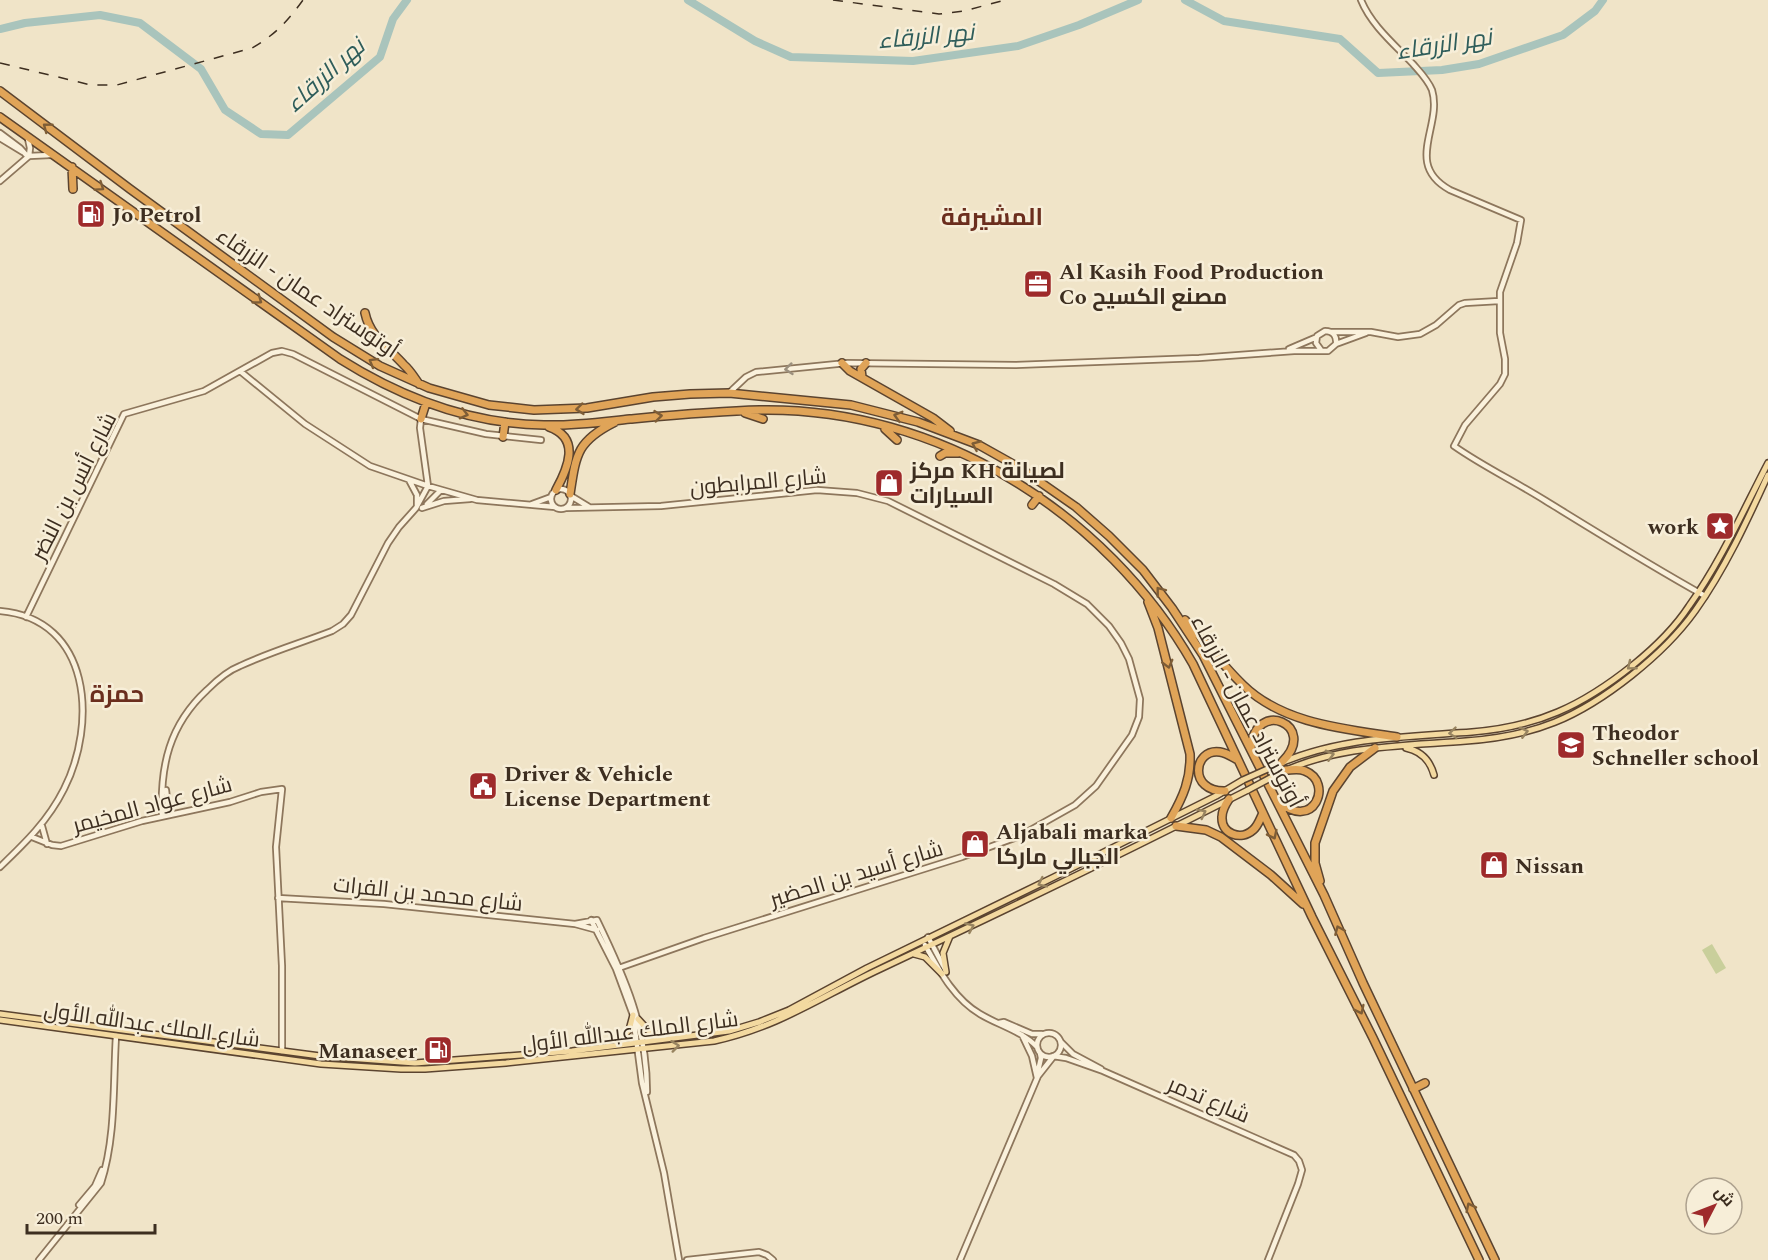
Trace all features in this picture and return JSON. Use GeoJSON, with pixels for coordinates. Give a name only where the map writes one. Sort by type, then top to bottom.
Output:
{"type":"FeatureCollection","features":[{"type":"Feature","properties":{"kind":"highway","name":"أوتوستراد عمان - الزرقاء"},"geometry":{"type":"LineString","coordinates":[[0,92],[333,337],[380,366],[419,384],[478,402],[512,408],[552,411],[587,408],[666,395],[729,393],[812,400],[869,408],[918,422],[979,445],[1007,460],[1076,507],[1131,558],[1172,608],[1203,655],[1324,895],[1495,1260]]}},
{"type":"Feature","properties":{"kind":"highway","name":"أوتوستراد عمان - الزرقاء"},"geometry":{"type":"LineString","coordinates":[[0,117],[340,359],[375,379],[426,403],[467,416],[544,425],[740,411],[809,412],[877,424],[926,438],[964,454],[1039,496],[1098,543],[1162,615],[1186,653],[1205,687],[1308,909],[1373,1038],[1479,1260]]}},
{"type":"Feature","properties":{"kind":"highway"},"geometry":{"type":"LineString","coordinates":[[72,167],[73,189]]}},
{"type":"Feature","properties":{"kind":"highway"},"geometry":{"type":"LineString","coordinates":[[365,313],[368,325],[375,336],[419,384]]}},
{"type":"Feature","properties":{"kind":"highway"},"geometry":{"type":"LineString","coordinates":[[842,363],[933,418],[954,435]]}},
{"type":"Feature","properties":{"kind":"highway"},"geometry":{"type":"LineString","coordinates":[[862,377],[861,369],[866,363]]}},
{"type":"Feature","properties":{"kind":"highway"},"geometry":{"type":"LineString","coordinates":[[421,419],[426,403]]}},
{"type":"Feature","properties":{"kind":"highway"},"geometry":{"type":"LineString","coordinates":[[740,411],[763,419]]}},
{"type":"Feature","properties":{"kind":"highway"},"geometry":{"type":"LineString","coordinates":[[570,495],[582,445],[594,434],[619,420]]}},
{"type":"Feature","properties":{"kind":"highway"},"geometry":{"type":"LineString","coordinates":[[503,437],[505,422]]}},
{"type":"Feature","properties":{"kind":"highway"},"geometry":{"type":"LineString","coordinates":[[877,424],[897,440]]}},
{"type":"Feature","properties":{"kind":"highway"},"geometry":{"type":"LineString","coordinates":[[544,425],[561,432],[569,448],[565,472],[553,493]]}},
{"type":"Feature","properties":{"kind":"highway"},"geometry":{"type":"LineString","coordinates":[[940,456],[949,452],[964,454]]}},
{"type":"Feature","properties":{"kind":"highway"},"geometry":{"type":"LineString","coordinates":[[1032,506],[1039,496]]}},
{"type":"Feature","properties":{"kind":"highway"},"geometry":{"type":"LineString","coordinates":[[1141,590],[1157,622],[1189,747],[1188,782],[1171,818]]}},
{"type":"Feature","properties":{"kind":"highway"},"geometry":{"type":"LineString","coordinates":[[1172,608],[1243,686],[1274,708],[1311,721],[1397,737]]}},
{"type":"Feature","properties":{"kind":"highway"},"geometry":{"type":"LineString","coordinates":[[1251,751],[1253,735],[1262,723],[1272,720],[1282,721],[1290,728],[1294,737],[1293,748],[1282,762]]}},
{"type":"Feature","properties":{"kind":"highway"},"geometry":{"type":"LineString","coordinates":[[1324,895],[1315,863],[1317,833],[1338,783],[1350,767],[1375,748]]}},
{"type":"Feature","properties":{"kind":"highway"},"geometry":{"type":"LineString","coordinates":[[1225,791],[1209,789],[1202,784],[1198,774],[1199,765],[1205,756],[1214,752],[1227,754],[1239,761]]}},
{"type":"Feature","properties":{"kind":"highway"},"geometry":{"type":"LineString","coordinates":[[1274,797],[1287,808],[1299,812],[1311,808],[1318,798],[1318,786],[1311,775],[1306,771],[1286,770]]}},
{"type":"Feature","properties":{"kind":"highway"},"geometry":{"type":"LineString","coordinates":[[1229,799],[1222,817],[1224,827],[1232,834],[1242,836],[1251,832],[1263,813]]}},
{"type":"Feature","properties":{"kind":"highway"},"geometry":{"type":"LineString","coordinates":[[1176,826],[1206,830],[1221,837],[1271,875],[1308,909]]}},
{"type":"Feature","properties":{"kind":"highway"},"geometry":{"type":"LineString","coordinates":[[1413,1089],[1425,1083]]}},
{"type":"Feature","properties":{"kind":"main road","name":"شارع الملك عبدالله الأول"},"geometry":{"type":"LineString","coordinates":[[0,1014],[320,1056],[425,1063],[616,1045],[640,1046],[736,1029],[790,1013],[925,938],[1105,852],[1282,762],[1335,745],[1397,737],[1508,728],[1558,713],[1588,698],[1655,646],[1678,622],[1725,548],[1768,463]]}},
{"type":"Feature","properties":{"kind":"main road","name":"شارع الملك عبدالله الأول"},"geometry":{"type":"LineString","coordinates":[[0,1020],[321,1064],[401,1069],[506,1063],[730,1037],[761,1028],[1109,860],[1286,770],[1326,756],[1375,748],[1512,735],[1564,719],[1611,692],[1661,651],[1683,626],[1705,596],[1768,475]]}},
{"type":"Feature","properties":{"kind":"main road"},"geometry":{"type":"LineString","coordinates":[[1655,646],[1661,651]]}},
{"type":"Feature","properties":{"kind":"main road"},"geometry":{"type":"LineString","coordinates":[[1435,735],[1435,744]]}},
{"type":"Feature","properties":{"kind":"main road"},"geometry":{"type":"LineString","coordinates":[[1398,746],[1414,750],[1424,756],[1434,775]]}},
{"type":"Feature","properties":{"kind":"main road"},"geometry":{"type":"LineString","coordinates":[[1105,852],[1109,860]]}},
{"type":"Feature","properties":{"kind":"main road"},"geometry":{"type":"LineString","coordinates":[[944,973],[943,953],[950,935]]}},
{"type":"Feature","properties":{"kind":"main road"},"geometry":{"type":"LineString","coordinates":[[912,954],[925,957],[944,973]]}},
{"type":"Feature","properties":{"kind":"main road"},"geometry":{"type":"LineString","coordinates":[[616,1045],[629,1030],[636,1017],[649,1031],[670,1039]]}},
{"type":"Feature","properties":{"kind":"street"},"geometry":{"type":"LineString","coordinates":[[1361,0],[1375,23],[1427,80],[1433,98],[1426,151],[1429,169],[1433,176],[1450,190],[1521,220],[1517,243],[1499,301],[1505,374],[1500,384],[1465,424],[1455,447],[1480,464],[1705,596]]}},
{"type":"Feature","properties":{"kind":"street"},"geometry":{"type":"LineString","coordinates":[[0,133],[27,155]]}},
{"type":"Feature","properties":{"kind":"street"},"geometry":{"type":"LineString","coordinates":[[0,181],[27,155],[30,144],[27,136]]}},
{"type":"Feature","properties":{"kind":"street"},"geometry":{"type":"LineString","coordinates":[[0,138],[27,155],[53,155]]}},
{"type":"Feature","properties":{"kind":"street"},"geometry":{"type":"LineString","coordinates":[[1285,351],[1317,337],[1322,332],[1371,332],[1398,337],[1419,334],[1436,325],[1459,305],[1499,301]]}},
{"type":"Feature","properties":{"kind":"street"},"geometry":{"type":"LineString","coordinates":[[1331,332],[1336,339],[1336,344]]}},
{"type":"Feature","properties":{"kind":"street"},"geometry":{"type":"LineString","coordinates":[[729,393],[746,377],[756,372],[842,363],[1015,365],[1199,358],[1331,350],[1336,344],[1371,332]]}},
{"type":"Feature","properties":{"kind":"street"},"geometry":{"type":"LineString","coordinates":[[1317,337],[1316,343],[1321,350]]}},
{"type":"Feature","properties":{"kind":"street","name":"شارع أنس بن النضر"},"geometry":{"type":"LineString","coordinates":[[26,617],[123,416],[200,393],[272,352],[287,352],[421,419],[503,437],[541,440]]}},
{"type":"Feature","properties":{"kind":"street"},"geometry":{"type":"LineString","coordinates":[[240,371],[288,412],[370,466],[477,500]]}},
{"type":"Feature","properties":{"kind":"street"},"geometry":{"type":"LineString","coordinates":[[740,383],[748,395]]}},
{"type":"Feature","properties":{"kind":"street"},"geometry":{"type":"LineString","coordinates":[[419,508],[428,486],[420,428],[421,419]]}},
{"type":"Feature","properties":{"kind":"street"},"geometry":{"type":"LineString","coordinates":[[407,478],[417,495],[419,508]]}},
{"type":"Feature","properties":{"kind":"street"},"geometry":{"type":"LineString","coordinates":[[532,504],[562,489],[589,507]]}},
{"type":"Feature","properties":{"kind":"street","name":"شارع المرابطون"},"geometry":{"type":"LineString","coordinates":[[566,508],[661,506],[817,489],[875,497],[905,508],[1082,600],[1093,608],[1116,634],[1129,658]]}},
{"type":"Feature","properties":{"kind":"street"},"geometry":{"type":"LineString","coordinates":[[162,816],[166,758],[172,737],[179,722],[197,699],[219,679],[241,665],[332,632],[343,624],[353,611],[393,534],[412,513],[441,490]]}},
{"type":"Feature","properties":{"kind":"street"},"geometry":{"type":"LineString","coordinates":[[553,493],[555,507]]}},
{"type":"Feature","properties":{"kind":"street"},"geometry":{"type":"LineString","coordinates":[[419,508],[455,500],[566,508],[570,503],[570,495]]}},
{"type":"Feature","properties":{"kind":"street"},"geometry":{"type":"LineString","coordinates":[[0,611],[26,617],[52,633],[66,648],[80,677],[83,702],[83,724],[78,751],[64,790],[32,837],[0,867]]}},
{"type":"Feature","properties":{"kind":"street","name":"شارع أسيد بن الحضير"},"geometry":{"type":"LineString","coordinates":[[618,968],[1000,844],[1020,836],[1075,805],[1096,786],[1116,760],[1136,726],[1140,699],[1129,658]]}},
{"type":"Feature","properties":{"kind":"street"},"geometry":{"type":"LineString","coordinates":[[164,778],[169,815]]}},
{"type":"Feature","properties":{"kind":"street","name":"شارع عواد المخيمر"},"geometry":{"type":"LineString","coordinates":[[32,837],[47,844],[61,846],[162,816],[282,789],[276,847],[278,898]]}},
{"type":"Feature","properties":{"kind":"street"},"geometry":{"type":"LineString","coordinates":[[41,825],[47,844]]}},
{"type":"Feature","properties":{"kind":"street"},"geometry":{"type":"LineString","coordinates":[[278,898],[282,966],[282,1051]]}},
{"type":"Feature","properties":{"kind":"street","name":"شارع محمد بن الفرات"},"geometry":{"type":"LineString","coordinates":[[278,898],[384,904],[575,924],[597,930]]}},
{"type":"Feature","properties":{"kind":"street"},"geometry":{"type":"LineString","coordinates":[[594,920],[618,968]]}},
{"type":"Feature","properties":{"kind":"street"},"geometry":{"type":"LineString","coordinates":[[594,920],[618,968],[636,1017],[642,1083],[664,1173],[679,1260]]}},
{"type":"Feature","properties":{"kind":"street","name":"شارع محمد بن الفرات"},"geometry":{"type":"LineString","coordinates":[[575,924],[594,920]]}},
{"type":"Feature","properties":{"kind":"street"},"geometry":{"type":"LineString","coordinates":[[925,938],[948,980],[969,1006],[1022,1035],[1037,1047],[1041,1059],[1038,1077],[960,1260]]}},
{"type":"Feature","properties":{"kind":"street"},"geometry":{"type":"LineString","coordinates":[[999,1023],[1004,1022],[1032,1034],[1053,1034],[1060,1042],[1061,1049],[1038,1077]]}},
{"type":"Feature","properties":{"kind":"street"},"geometry":{"type":"LineString","coordinates":[[1037,1047],[1038,1040],[1045,1034]]}},
{"type":"Feature","properties":{"kind":"street"},"geometry":{"type":"LineString","coordinates":[[1022,1035],[1032,1056],[1038,1077]]}},
{"type":"Feature","properties":{"kind":"street"},"geometry":{"type":"LineString","coordinates":[[38,1260],[96,1191],[100,1183],[111,1125],[116,1036]]}},
{"type":"Feature","properties":{"kind":"street","name":"شارع تدمر"},"geometry":{"type":"LineString","coordinates":[[1060,1042],[1073,1054],[1103,1071]]}},
{"type":"Feature","properties":{"kind":"street"},"geometry":{"type":"LineString","coordinates":[[1040,1053],[1046,1057],[1053,1057]]}},
{"type":"Feature","properties":{"kind":"street","name":"شارع تدمر"},"geometry":{"type":"LineString","coordinates":[[1053,1057],[1066,1058],[1103,1071],[1285,1150],[1299,1161],[1302,1170],[1298,1184],[1268,1260]]}},
{"type":"Feature","properties":{"kind":"street"},"geometry":{"type":"LineString","coordinates":[[687,1260],[759,1252],[773,1260]]}},
{"type":"Feature","properties":{"kind":"green space"},"geometry":{"type":"Polygon","coordinates":[[[1712,944],[1726,968],[1716,974],[1702,950],[1712,944]]]}},
{"type":"Feature","properties":{"kind":"waterway","name":"نهر الزرقاء"},"geometry":{"type":"LineString","coordinates":[[0,29],[25,23],[100,15],[140,23],[201,69],[225,110],[261,134],[288,135],[380,57],[393,19],[407,0]]}},
{"type":"Feature","properties":{"kind":"waterway","name":"نهر الزرقاء"},"geometry":{"type":"LineString","coordinates":[[688,0],[755,41],[791,57],[913,61],[1018,46],[1079,25],[1138,0]]}},
{"type":"Feature","properties":{"kind":"waterway","name":"نهر الزرقاء"},"geometry":{"type":"LineString","coordinates":[[1185,0],[1224,21],[1340,39],[1378,73],[1442,70],[1479,64],[1563,35],[1595,11],[1603,0]]}},
{"type":"Feature","properties":{"kind":"railway"},"geometry":{"type":"LineString","coordinates":[[0,63],[91,85],[117,85],[252,48],[280,27],[303,0]]}},
{"type":"Feature","properties":{"kind":"railway"},"geometry":{"type":"LineString","coordinates":[[833,0],[939,14],[964,11],[1005,0]]}},
{"type":"Feature","properties":{"kind":"place","name":"Jo Petrol"},"geometry":{"type":"Point","coordinates":[91,214]}},
{"type":"Feature","properties":{"kind":"place","name":"Al Kasih Food Production Co مصنع الكسيح"},"geometry":{"type":"Point","coordinates":[1038,284]}},
{"type":"Feature","properties":{"kind":"place","name":"مركز KH لصيانة السيارات"},"geometry":{"type":"Point","coordinates":[889,483]}},
{"type":"Feature","properties":{"kind":"place","name":"work"},"geometry":{"type":"Point","coordinates":[1720,526]}},
{"type":"Feature","properties":{"kind":"place","name":"Theodor Schneller school"},"geometry":{"type":"Point","coordinates":[1571,745]}},
{"type":"Feature","properties":{"kind":"place","name":"Driver & Vehicle License Department"},"geometry":{"type":"Point","coordinates":[483,786]}},
{"type":"Feature","properties":{"kind":"place","name":"Aljabali marka الجبالي ماركا"},"geometry":{"type":"Point","coordinates":[975,844]}},
{"type":"Feature","properties":{"kind":"place","name":"Nissan"},"geometry":{"type":"Point","coordinates":[1494,865]}},
{"type":"Feature","properties":{"kind":"place","name":"Manaseer"},"geometry":{"type":"Point","coordinates":[438,1050]}},
{"type":"Feature","properties":{"kind":"district","name":"المشيرفة"},"geometry":{"type":"Point","coordinates":[992,217]}},
{"type":"Feature","properties":{"kind":"district","name":"حمزة"},"geometry":{"type":"Point","coordinates":[117,694]}}]}
